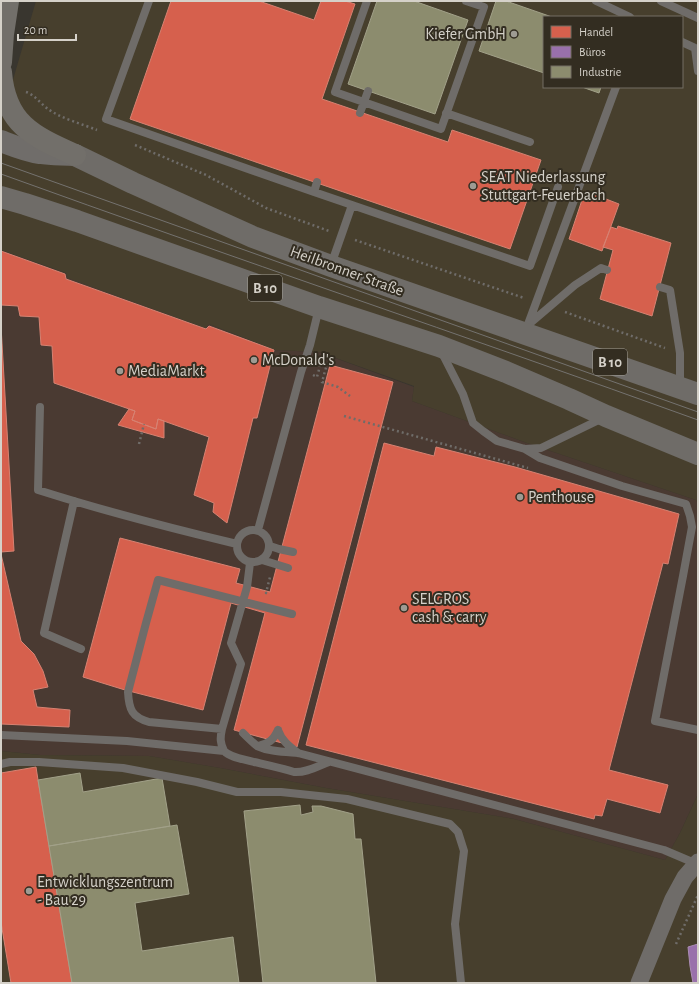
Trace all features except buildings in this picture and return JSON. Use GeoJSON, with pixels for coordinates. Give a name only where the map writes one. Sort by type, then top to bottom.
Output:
{"type":"FeatureCollection","features":[{"type":"Feature","properties":{"kind":"highway"},"geometry":{"type":"LineString","coordinates":[[1,62],[3,34],[8,1]]}},
{"type":"Feature","properties":{"kind":"highway","name":"B 10"},"geometry":{"type":"LineString","coordinates":[[1,72],[5,98],[23,126],[31,133],[49,144],[75,155]]}},
{"type":"Feature","properties":{"kind":"main road","name":"Heilbronner Straße"},"geometry":{"type":"LineString","coordinates":[[1,141],[30,151],[46,154],[75,155],[253,237],[331,266],[524,329],[689,390]]}},
{"type":"Feature","properties":{"kind":"main road","name":"B 10"},"geometry":{"type":"LineString","coordinates":[[1,197],[77,221],[319,307],[439,346],[506,372],[698,454]]}},
{"type":"Feature","properties":{"kind":"street"},"geometry":{"type":"LineString","coordinates":[[639,983],[673,899],[685,877],[697,863]]}},
{"type":"Feature","properties":{"kind":"lane"},"geometry":{"type":"LineString","coordinates":[[149,1],[106,119],[530,266],[558,187]]}},
{"type":"Feature","properties":{"kind":"lane"},"geometry":{"type":"LineString","coordinates":[[366,1],[335,92],[441,129],[484,7],[466,1]]}},
{"type":"Feature","properties":{"kind":"lane"},"geometry":{"type":"LineString","coordinates":[[596,1],[628,16]]}},
{"type":"Feature","properties":{"kind":"lane"},"geometry":{"type":"LineString","coordinates":[[661,1],[698,18]]}},
{"type":"Feature","properties":{"kind":"lane"},"geometry":{"type":"LineString","coordinates":[[683,42],[697,49],[698,71]]}},
{"type":"Feature","properties":{"kind":"lane"},"geometry":{"type":"LineString","coordinates":[[524,329],[616,88]]}},
{"type":"Feature","properties":{"kind":"lane"},"geometry":{"type":"LineString","coordinates":[[360,113],[368,91],[364,102]]}},
{"type":"Feature","properties":{"kind":"lane"},"geometry":{"type":"LineString","coordinates":[[446,113],[530,142]]}},
{"type":"Feature","properties":{"kind":"lane"},"geometry":{"type":"LineString","coordinates":[[314,192],[317,182]]}},
{"type":"Feature","properties":{"kind":"lane"},"geometry":{"type":"LineString","coordinates":[[331,266],[352,205]]}},
{"type":"Feature","properties":{"kind":"lane"},"geometry":{"type":"LineString","coordinates":[[524,329],[575,285],[601,268],[607,270]]}},
{"type":"Feature","properties":{"kind":"lane"},"geometry":{"type":"LineString","coordinates":[[660,287],[670,290],[680,353],[689,390]]}},
{"type":"Feature","properties":{"kind":"lane"},"geometry":{"type":"LineString","coordinates":[[258,530],[300,372],[310,345],[319,307]]}},
{"type":"Feature","properties":{"kind":"lane"},"geometry":{"type":"LineString","coordinates":[[439,346],[463,394],[474,423],[497,440],[525,449],[548,461],[622,486],[686,504],[692,527],[654,721],[698,730]]}},
{"type":"Feature","properties":{"kind":"lane"},"geometry":{"type":"LineString","coordinates":[[40,407],[38,490],[168,528],[237,544]]}},
{"type":"Feature","properties":{"kind":"lane"},"geometry":{"type":"LineString","coordinates":[[525,449],[541,448],[606,416]]}},
{"type":"Feature","properties":{"kind":"lane"},"geometry":{"type":"LineString","coordinates":[[74,501],[44,633],[81,649]]}},
{"type":"Feature","properties":{"kind":"lane"},"geometry":{"type":"LineString","coordinates":[[248,530],[258,530],[266,536],[269,541],[269,551],[262,560],[250,563],[240,556],[237,544],[240,535],[248,530]]}},
{"type":"Feature","properties":{"kind":"lane"},"geometry":{"type":"LineString","coordinates":[[270,546],[293,552]]}},
{"type":"Feature","properties":{"kind":"lane"},"geometry":{"type":"LineString","coordinates":[[262,560],[288,568]]}},
{"type":"Feature","properties":{"kind":"lane"},"geometry":{"type":"LineString","coordinates":[[250,563],[247,587],[230,643],[241,664],[222,729],[220,739],[221,746],[226,754],[231,756],[294,772],[307,771],[330,762]]}},
{"type":"Feature","properties":{"kind":"lane"},"geometry":{"type":"LineString","coordinates":[[222,729],[150,722],[140,719],[133,713],[128,702],[128,692],[158,580],[292,614]]}},
{"type":"Feature","properties":{"kind":"lane"},"geometry":{"type":"LineString","coordinates":[[258,746],[271,741],[275,737],[278,730],[283,740],[298,754]]}},
{"type":"Feature","properties":{"kind":"lane"},"geometry":{"type":"LineString","coordinates":[[243,733],[258,746],[272,751],[298,754],[330,762],[664,850],[697,863]]}},
{"type":"Feature","properties":{"kind":"lane"},"geometry":{"type":"LineString","coordinates":[[1,735],[127,740],[224,751]]}},
{"type":"Feature","properties":{"kind":"lane"},"geometry":{"type":"LineString","coordinates":[[1,764],[10,762],[39,762],[123,768],[197,782],[237,792],[281,792],[347,799],[450,824],[458,832],[464,851],[455,924],[461,983]]}},
{"type":"Feature","properties":{"kind":"path"},"geometry":{"type":"LineString","coordinates":[[317,376],[321,362],[327,364],[322,382],[338,387],[350,396]]}},
{"type":"Feature","properties":{"kind":"path"},"geometry":{"type":"LineString","coordinates":[[344,416],[533,470]]}},
{"type":"Feature","properties":{"kind":"path"},"geometry":{"type":"LineString","coordinates":[[139,444],[144,424]]}},
{"type":"Feature","properties":{"kind":"path"},"geometry":{"type":"LineString","coordinates":[[266,593],[270,577]]}},
{"type":"Feature","properties":{"kind":"path"},"geometry":{"type":"LineString","coordinates":[[675,947],[698,895]]}},
{"type":"Feature","properties":{"kind":"shaded area"},"geometry":{"type":"Polygon","coordinates":[[[36,1],[698,1],[698,503],[696,500],[527,443],[412,401],[414,386],[319,352],[275,350],[209,324],[205,328],[68,278],[66,273],[1,250],[1,121],[36,1]]]}},
{"type":"Feature","properties":{"kind":"shaded area"},"geometry":{"type":"Polygon","coordinates":[[[1,250],[209,324],[275,350],[319,352],[414,387],[412,401],[527,443],[696,500],[698,503],[698,794],[680,833],[665,860],[514,819],[326,788],[149,756],[40,755],[1,751],[1,250]]]}},
{"type":"Feature","properties":{"kind":"shaded area"},"geometry":{"type":"Polygon","coordinates":[[[1,751],[40,755],[149,756],[326,788],[514,819],[665,860],[680,833],[698,794],[698,983],[1,983],[1,751]]]}},
{"type":"Feature","properties":{"kind":"tram line"},"geometry":{"type":"LineString","coordinates":[[1,163],[698,412]]}},
{"type":"Feature","properties":{"kind":"tram line"},"geometry":{"type":"LineString","coordinates":[[1,174],[698,420]]}},
{"type":"Feature","properties":{"kind":"place","name":"Kiefer GmbH"},"geometry":{"type":"Point","coordinates":[514,34]}},
{"type":"Feature","properties":{"kind":"place","name":"SEAT Niederlassung Stuttgart-Feuerbach"},"geometry":{"type":"Point","coordinates":[473,186]}},
{"type":"Feature","properties":{"kind":"place","name":"McDonald's"},"geometry":{"type":"Point","coordinates":[254,360]}},
{"type":"Feature","properties":{"kind":"place","name":"MediaMarkt"},"geometry":{"type":"Point","coordinates":[120,371]}},
{"type":"Feature","properties":{"kind":"place","name":"Penthouse"},"geometry":{"type":"Point","coordinates":[520,497]}},
{"type":"Feature","properties":{"kind":"place","name":"SELGROS cash & carry"},"geometry":{"type":"Point","coordinates":[404,608]}},
{"type":"Feature","properties":{"kind":"place","name":"Entwicklungszentrum - Bau 29"},"geometry":{"type":"Point","coordinates":[29,891]}}]}
